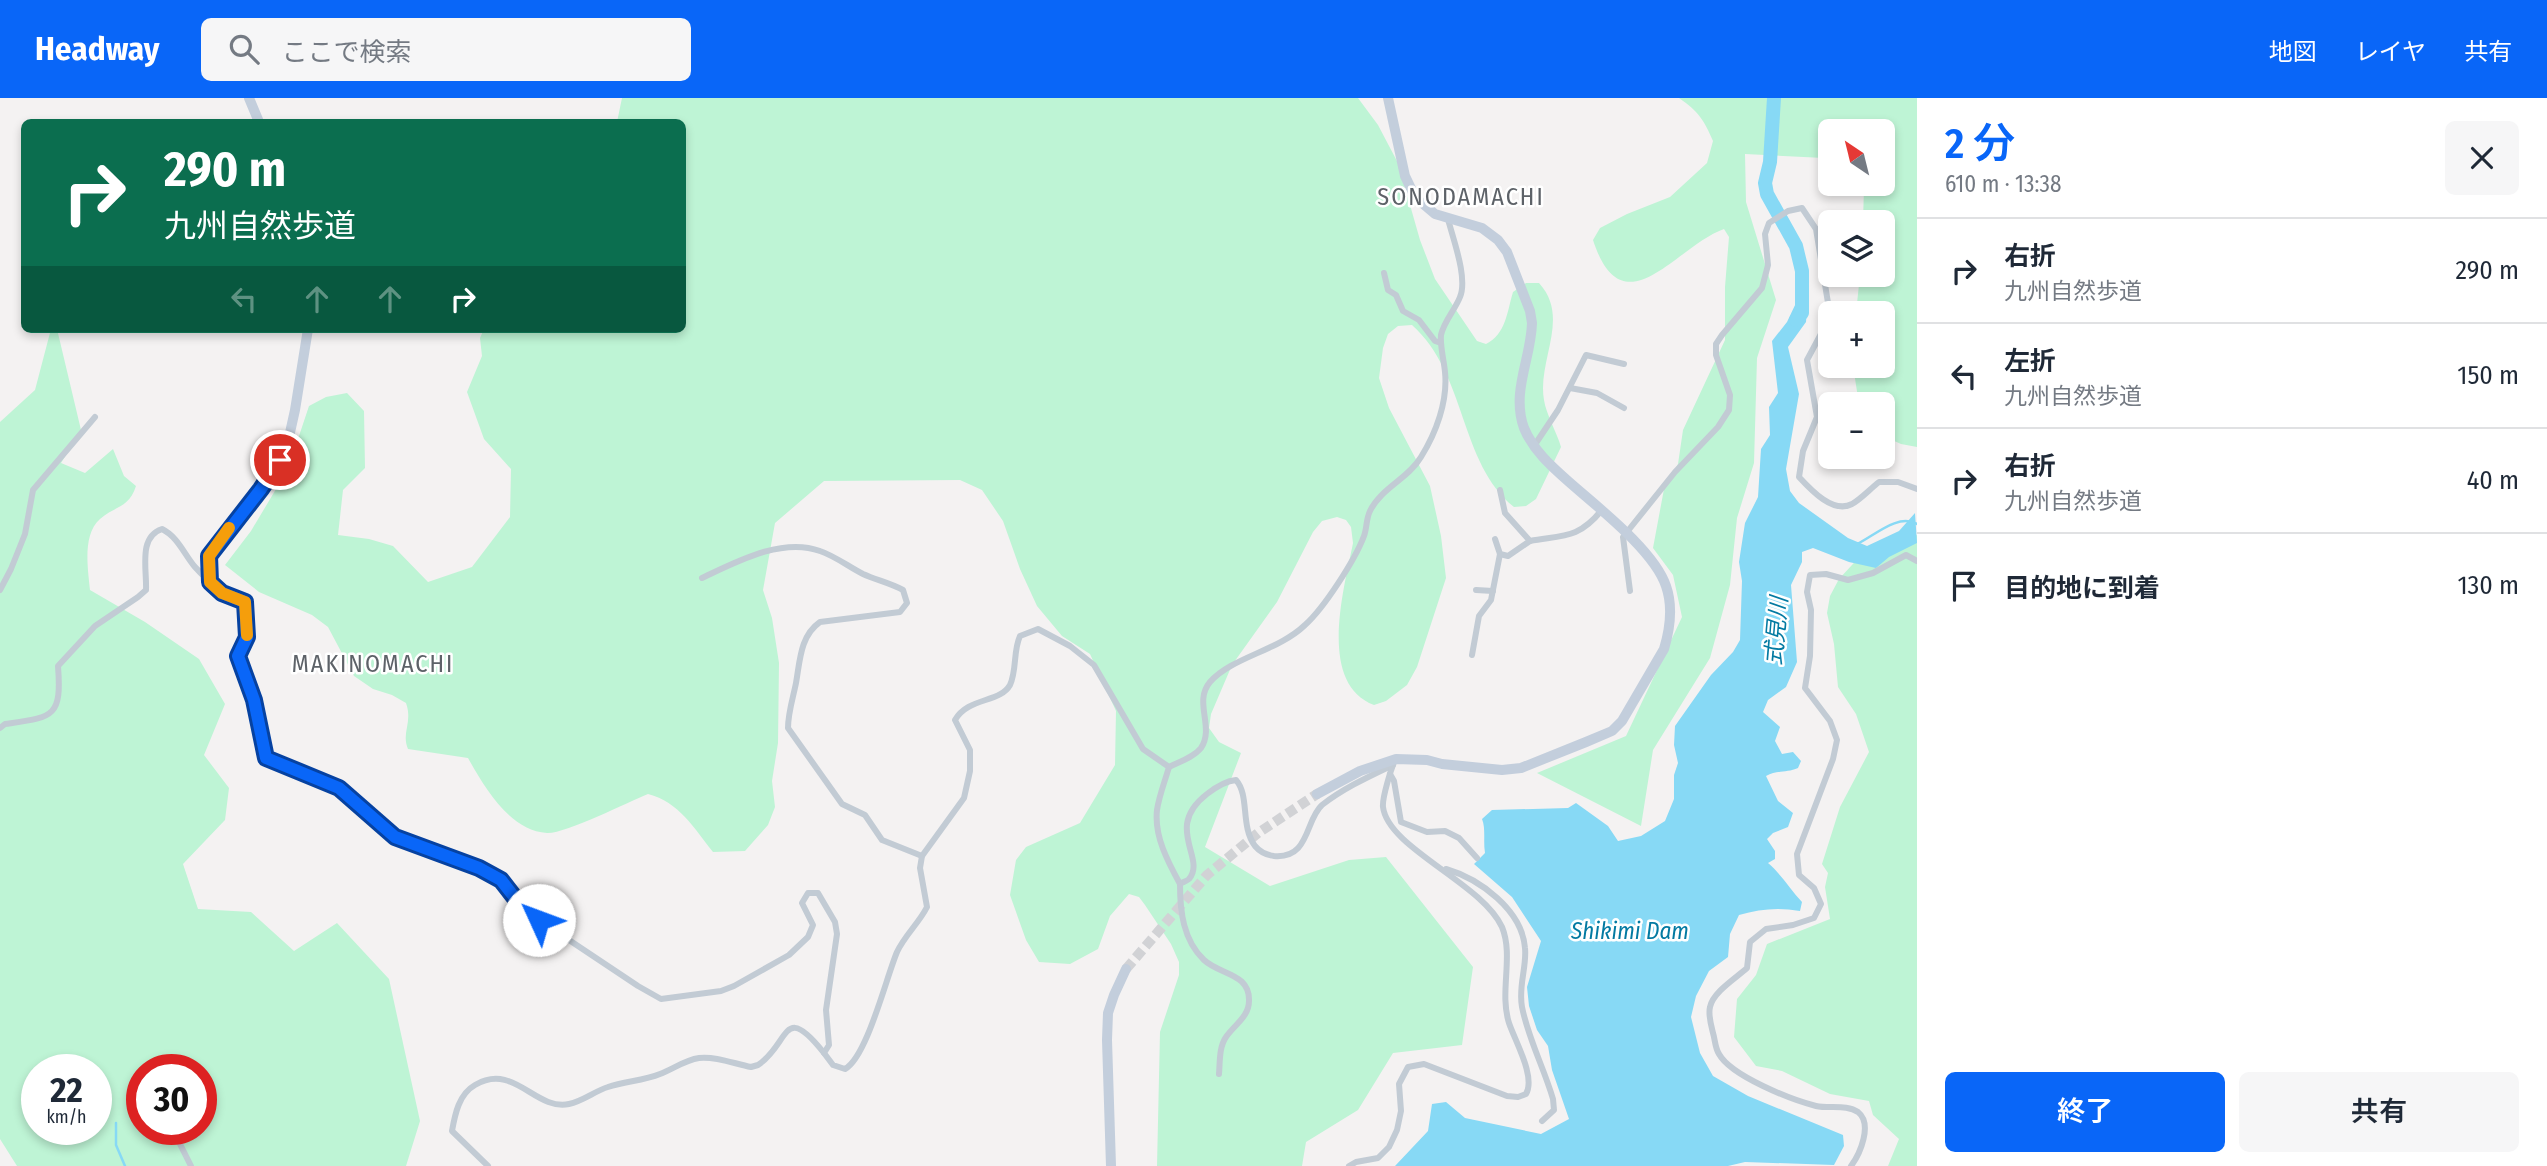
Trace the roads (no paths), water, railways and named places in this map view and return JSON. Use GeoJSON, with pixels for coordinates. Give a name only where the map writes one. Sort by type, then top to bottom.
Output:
{"type":"FeatureCollection","features":[{"type":"Feature","properties":{"kind":"street"},"geometry":{"type":"LineString","coordinates":[[249,98],[258,119]]}},
{"type":"Feature","properties":{"kind":"street"},"geometry":{"type":"LineString","coordinates":[[1317,794],[1360,771],[1394,762],[1427,760],[1476,768],[1521,768],[1612,731],[1622,721],[1664,649],[1668,637],[1670,609],[1662,578],[1625,532],[1557,472],[1534,446],[1525,428],[1518,398],[1532,323],[1507,252],[1491,233],[1435,214],[1423,206],[1405,176],[1388,98]]}},
{"type":"Feature","properties":{"kind":"street"},"geometry":{"type":"LineString","coordinates":[[1630,591],[1628,565],[1623,547],[1625,532],[1675,472],[1718,427],[1729,410],[1730,395],[1716,355],[1716,344],[1762,289],[1768,265],[1765,234],[1769,223],[1788,211],[1802,208],[1816,229],[1829,309],[1822,332],[1807,360],[1817,417],[1803,451],[1799,477],[1817,496],[1841,506],[1851,505],[1878,482],[1898,482],[1917,489]]}},
{"type":"Feature","properties":{"kind":"street"},"geometry":{"type":"LineString","coordinates":[[1219,1074],[1224,1038],[1243,1017],[1250,1000],[1246,985],[1236,976],[1220,971],[1204,960],[1193,946],[1184,926],[1180,884],[1166,858],[1157,810],[1169,767],[1200,748],[1205,737],[1202,697],[1208,684],[1218,674],[1283,643],[1307,624],[1365,536],[1369,513],[1378,498],[1410,472],[1432,438],[1446,387],[1441,343],[1443,328],[1459,299],[1462,286],[1458,254],[1448,219]]}},
{"type":"Feature","properties":{"kind":"street"},"geometry":{"type":"LineString","coordinates":[[1384,274],[1388,290],[1396,295],[1400,308],[1419,320],[1435,341],[1441,343]]}},
{"type":"Feature","properties":{"kind":"street"},"geometry":{"type":"LineString","coordinates":[[210,582],[209,556],[271,475],[289,437],[307,333]]}},
{"type":"Feature","properties":{"kind":"street"},"geometry":{"type":"LineString","coordinates":[[1534,446],[1558,410],[1586,355],[1625,364]]}},
{"type":"Feature","properties":{"kind":"street"},"geometry":{"type":"LineString","coordinates":[[1570,388],[1597,393],[1624,408]]}},
{"type":"Feature","properties":{"kind":"street"},"geometry":{"type":"LineString","coordinates":[[0,590],[12,569],[25,534],[33,490],[95,418]]}},
{"type":"Feature","properties":{"kind":"street"},"geometry":{"type":"LineString","coordinates":[[1500,490],[1505,513],[1530,541]]}},
{"type":"Feature","properties":{"kind":"street"},"geometry":{"type":"LineString","coordinates":[[1500,554],[1508,556],[1530,541],[1567,537],[1591,523],[1601,511]]}},
{"type":"Feature","properties":{"kind":"street"},"geometry":{"type":"LineString","coordinates":[[0,728],[5,724],[44,718],[57,705],[60,692],[58,666],[95,626],[146,590],[147,541],[153,532],[162,529],[171,534],[195,567],[222,593],[245,602],[247,637],[238,656],[254,700],[266,758],[339,788],[395,837],[479,868],[501,880],[515,898],[539,920],[656,996],[670,999],[721,991],[789,955],[807,937],[813,925],[803,906],[803,899],[808,892],[818,893],[835,922],[837,934],[826,1010],[829,1045],[824,1053]]}},
{"type":"Feature","properties":{"kind":"street"},"geometry":{"type":"LineString","coordinates":[[1472,655],[1479,616],[1491,600],[1493,592],[1500,554],[1495,539]]}},
{"type":"Feature","properties":{"kind":"street"},"geometry":{"type":"LineString","coordinates":[[702,578],[765,552],[806,547],[823,551],[864,575],[903,590],[907,603],[900,612],[820,622],[812,627],[798,662],[788,728],[842,804],[865,814],[882,840],[922,856]]}},
{"type":"Feature","properties":{"kind":"street"},"geometry":{"type":"LineString","coordinates":[[1851,1166],[1865,1133],[1860,1113],[1850,1108],[1817,1107],[1784,1097],[1733,1070],[1718,1054],[1710,1020],[1710,1005],[1720,992],[1747,968],[1750,942],[1766,929],[1793,925],[1814,918],[1821,904],[1814,888],[1800,875],[1797,854],[1838,740],[1830,721],[1805,688],[1810,656],[1811,610],[1807,592],[1810,575],[1848,580],[1872,573],[1906,555],[1917,561]]}},
{"type":"Feature","properties":{"kind":"street"},"geometry":{"type":"LineString","coordinates":[[1476,590],[1493,592]]}},
{"type":"Feature","properties":{"kind":"street"},"geometry":{"type":"LineString","coordinates":[[488,1166],[452,1131],[455,1114],[464,1094],[476,1084],[495,1079],[512,1081],[548,1102],[567,1105],[607,1087],[658,1075],[699,1058],[713,1058],[751,1067],[758,1065],[781,1036],[795,1028],[808,1033],[838,1068],[845,1069],[855,1061],[864,1044],[899,947],[927,907],[920,867],[922,856],[967,792],[970,750],[955,720],[960,712],[970,705],[1003,693],[1010,685],[1015,647],[1020,636],[1038,629],[1070,646],[1094,665],[1143,749],[1169,767]]}},
{"type":"Feature","properties":{"kind":"street"},"geometry":{"type":"LineString","coordinates":[[1180,884],[1189,879],[1192,871],[1187,836],[1189,813],[1201,799],[1222,785],[1236,780],[1242,786],[1244,816],[1255,847],[1264,854],[1281,856],[1301,844],[1308,835],[1319,808],[1350,786],[1394,762]]}},
{"type":"Feature","properties":{"kind":"street"},"geometry":{"type":"LineString","coordinates":[[1349,1166],[1378,1158],[1389,1147],[1397,1130],[1401,1111],[1399,1084],[1408,1067],[1424,1064],[1507,1096],[1518,1097],[1526,1094],[1530,1079],[1507,1015],[1504,997],[1506,942],[1501,925],[1484,904],[1441,867],[1400,838],[1391,827],[1382,806],[1394,762]]}},
{"type":"Feature","properties":{"kind":"street"},"geometry":{"type":"LineString","coordinates":[[1390,774],[1394,781],[1401,822],[1427,832],[1445,831],[1459,838],[1477,858]]}},
{"type":"Feature","properties":{"kind":"street"},"geometry":{"type":"LineString","coordinates":[[1441,867],[1476,883],[1503,904],[1521,927],[1526,950],[1522,969],[1522,1007],[1553,1099],[1554,1110],[1542,1121]]}},
{"type":"Feature","properties":{"kind":"street"},"geometry":{"type":"LineString","coordinates":[[1111,1166],[1108,1013],[1126,969]]}},
{"type":"Feature","properties":{"kind":"street"},"geometry":{"type":"LineString","coordinates":[[180,1145],[191,1166]]}},
{"type":"Feature","properties":{"kind":"water","name":"Shikimi Dam"},"geometry":{"type":"Polygon","coordinates":[[[1796,303],[1807,308],[1806,322],[1788,347],[1799,394],[1786,469],[1790,491],[1799,503],[1848,538],[1867,546],[1899,531],[1915,513],[1917,543],[1889,557],[1876,568],[1849,562],[1813,548],[1802,552],[1802,562],[1791,585],[1797,662],[1786,687],[1768,700],[1763,712],[1780,727],[1775,741],[1782,754],[1793,752],[1801,761],[1798,768],[1766,776],[1778,801],[1793,813],[1788,827],[1773,833],[1767,839],[1775,851],[1775,859],[1768,863],[1802,902],[1800,911],[1769,909],[1739,915],[1730,934],[1728,957],[1709,971],[1696,996],[1691,1017],[1700,1053],[1713,1076],[1748,1096],[1843,1135],[1844,1146],[1834,1165],[1745,1162],[1728,1166],[1395,1166],[1428,1131],[1432,1104],[1446,1102],[1465,1118],[1541,1134],[1569,1119],[1552,1070],[1548,1046],[1537,1030],[1529,1006],[1527,987],[1541,941],[1512,897],[1474,864],[1485,853],[1482,819],[1492,810],[1568,808],[1576,803],[1608,826],[1618,841],[1641,836],[1665,821],[1674,799],[1674,775],[1678,763],[1674,745],[1675,726],[1740,640],[1742,581],[1739,562],[1745,523],[1758,497],[1761,449],[1770,435],[1769,407],[1778,393],[1772,341],[1787,322],[1796,303]]]}},
{"type":"Feature","properties":{"kind":"waterway","name":"式見川"},"geometry":{"type":"LineString","coordinates":[[1774,98],[1770,162],[1765,183],[1767,194],[1796,246],[1802,271],[1802,313],[1796,320]]}},
{"type":"Feature","properties":{"kind":"waterway"},"geometry":{"type":"LineString","coordinates":[[1857,544],[1894,523],[1910,521],[1917,524]]}},
{"type":"Feature","properties":{"kind":"waterway"},"geometry":{"type":"LineString","coordinates":[[116,1123],[116,1145],[125,1166]]}},
{"type":"Feature","properties":{"kind":"tunnel"},"geometry":{"type":"LineString","coordinates":[[1126,969],[1207,875],[1258,833],[1317,794]]}},
{"type":"Feature","properties":{"kind":"district","name":"SONODAMACHI"},"geometry":{"type":"Point","coordinates":[1461,197]}},
{"type":"Feature","properties":{"kind":"district","name":"MAKINOMACHI"},"geometry":{"type":"Point","coordinates":[373,664]}}]}
